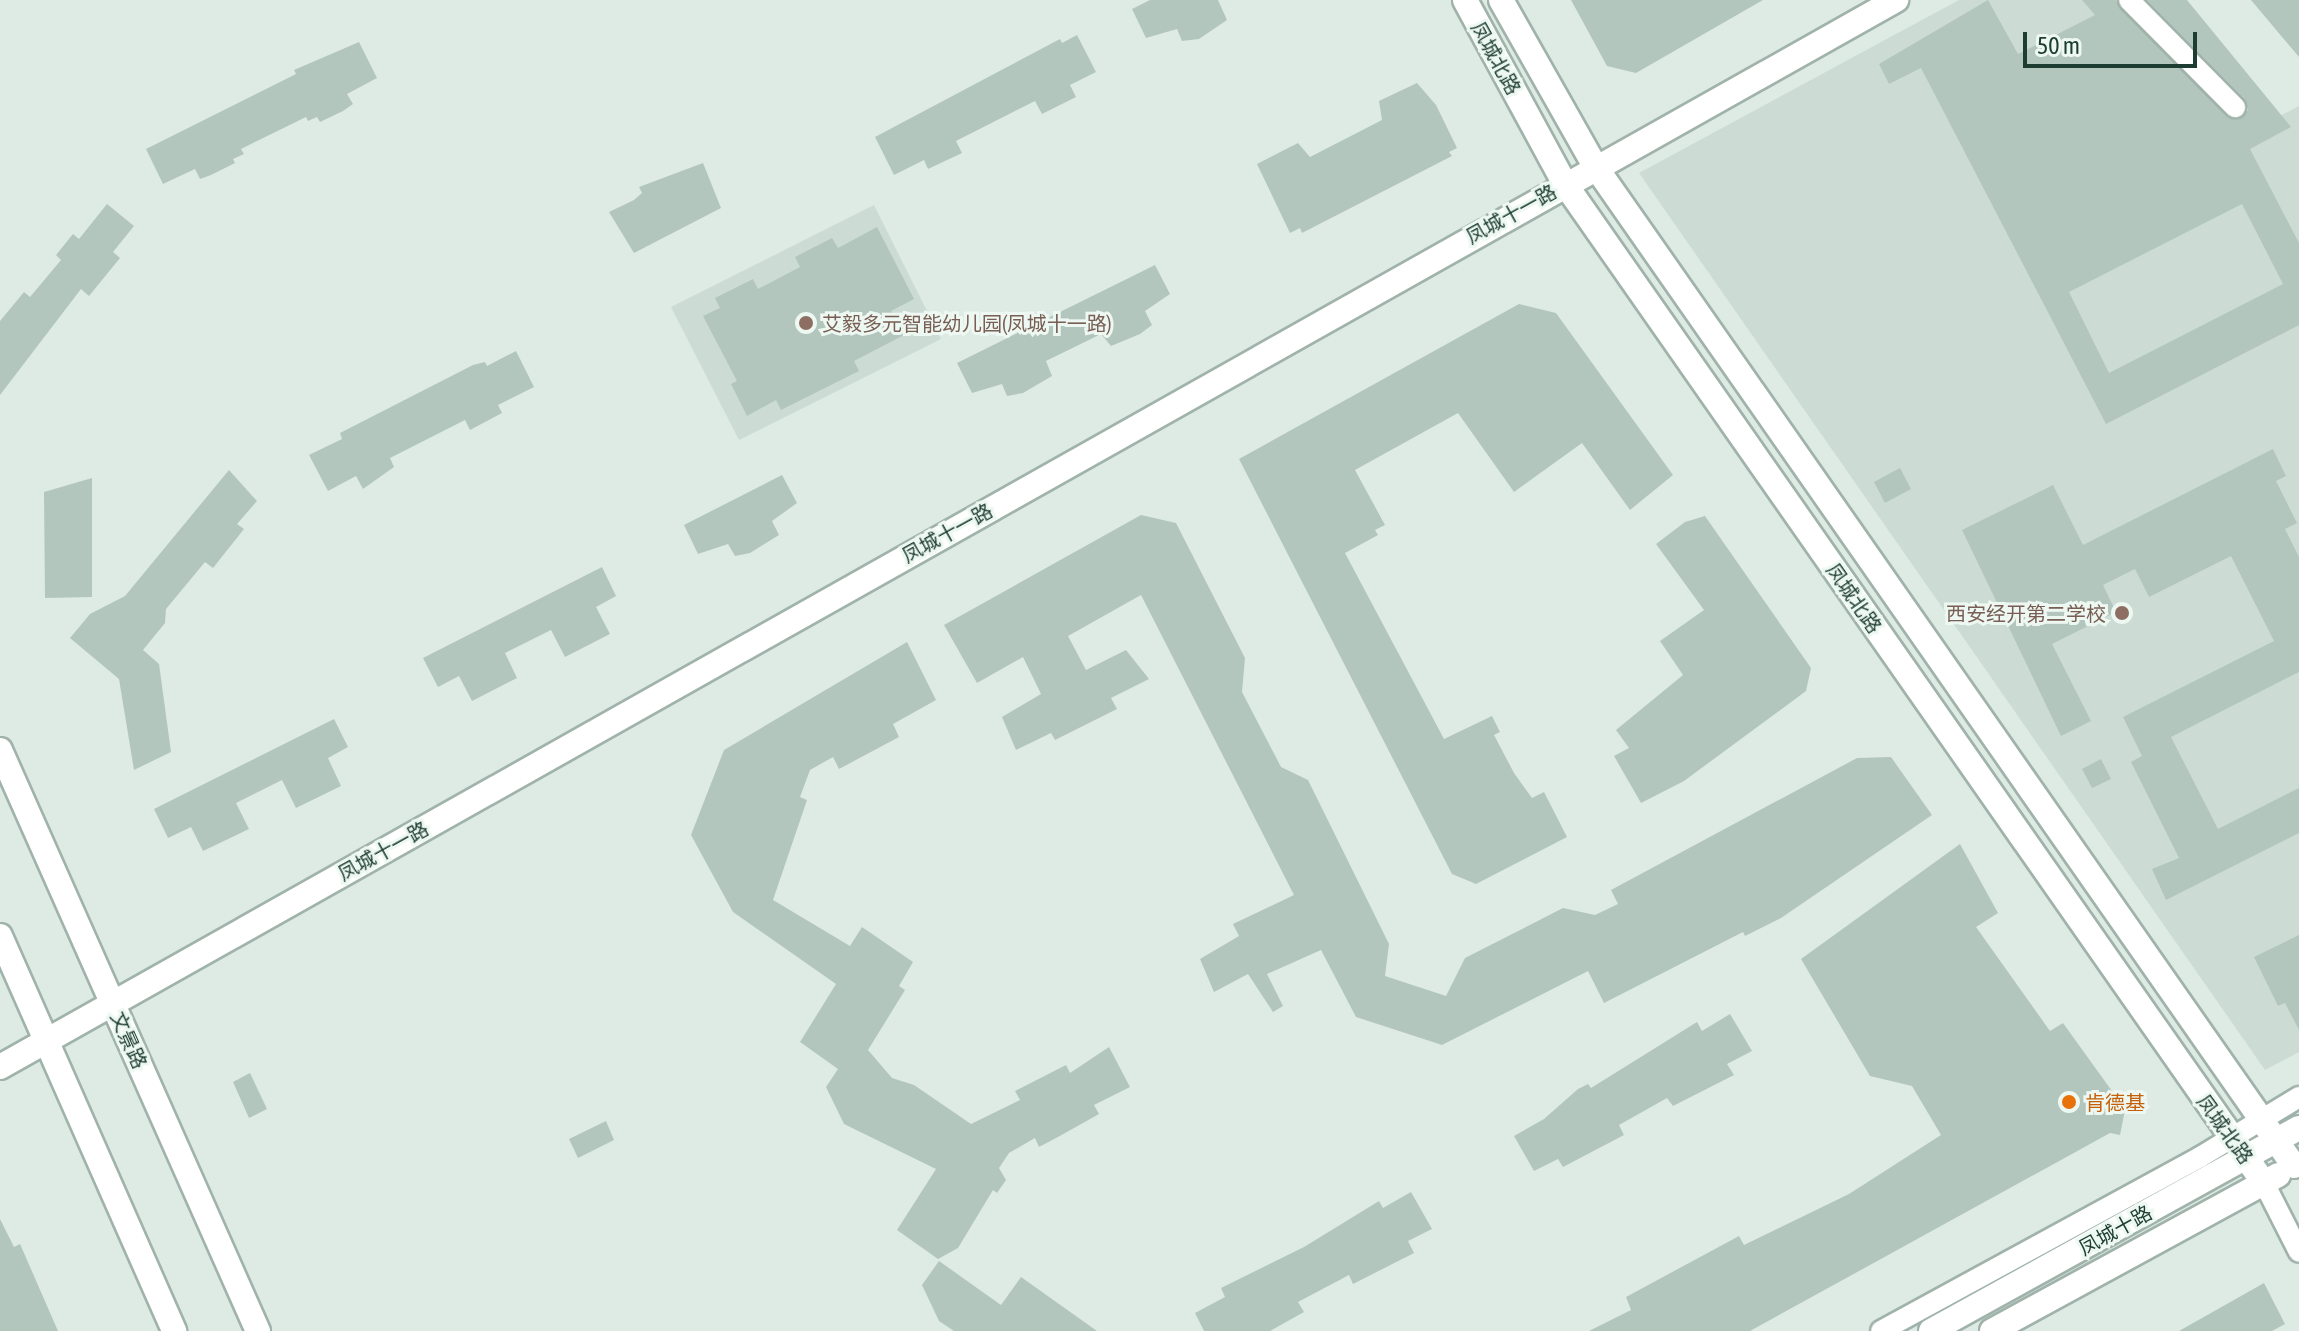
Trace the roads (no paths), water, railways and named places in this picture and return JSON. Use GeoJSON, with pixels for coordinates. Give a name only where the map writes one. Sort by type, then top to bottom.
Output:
{"type":"FeatureCollection","features":[{"type":"Feature","properties":{"kind":"main road","name":"凤城北路"},"geometry":{"type":"LineString","coordinates":[[1465,0],[1565,184],[2264,1183]]}},
{"type":"Feature","properties":{"kind":"main road","name":"凤城北路"},"geometry":{"type":"LineString","coordinates":[[1501,0],[1595,166],[2261,1120],[2288,1134],[2296,1164]]}},
{"type":"Feature","properties":{"kind":"main road","name":"凤城十一路"},"geometry":{"type":"LineString","coordinates":[[0,1067],[1595,166],[1896,0]]}},
{"type":"Feature","properties":{"kind":"main road","name":"文景路"},"geometry":{"type":"LineString","coordinates":[[0,750],[258,1331]]}},
{"type":"Feature","properties":{"kind":"main road"},"geometry":{"type":"LineString","coordinates":[[0,936],[174,1331]]}},
{"type":"Feature","properties":{"kind":"main road","name":"凤城十路"},"geometry":{"type":"LineString","coordinates":[[1931,1331],[2238,1148],[2288,1134]]}},
{"type":"Feature","properties":{"kind":"main road","name":"凤城十路"},"geometry":{"type":"LineString","coordinates":[[1992,1331],[2296,1164]]}},
{"type":"Feature","properties":{"kind":"street"},"geometry":{"type":"LineString","coordinates":[[2129,0],[2235,107]]}},
{"type":"Feature","properties":{"kind":"street"},"geometry":{"type":"LineString","coordinates":[[1881,1331],[2238,1148],[2261,1120],[2299,1097]]}},
{"type":"Feature","properties":{"kind":"street"},"geometry":{"type":"LineString","coordinates":[[2264,1183],[2299,1252]]}},
{"type":"Feature","properties":{"kind":"place","name":"艾毅多元智能幼儿园(凤城十一路)"},"geometry":{"type":"Point","coordinates":[806,323]}},
{"type":"Feature","properties":{"kind":"place","name":"西安经开第二学校"},"geometry":{"type":"Point","coordinates":[2122,613]}},
{"type":"Feature","properties":{"kind":"place","name":"肯德基"},"geometry":{"type":"Point","coordinates":[2069,1102]}}]}
